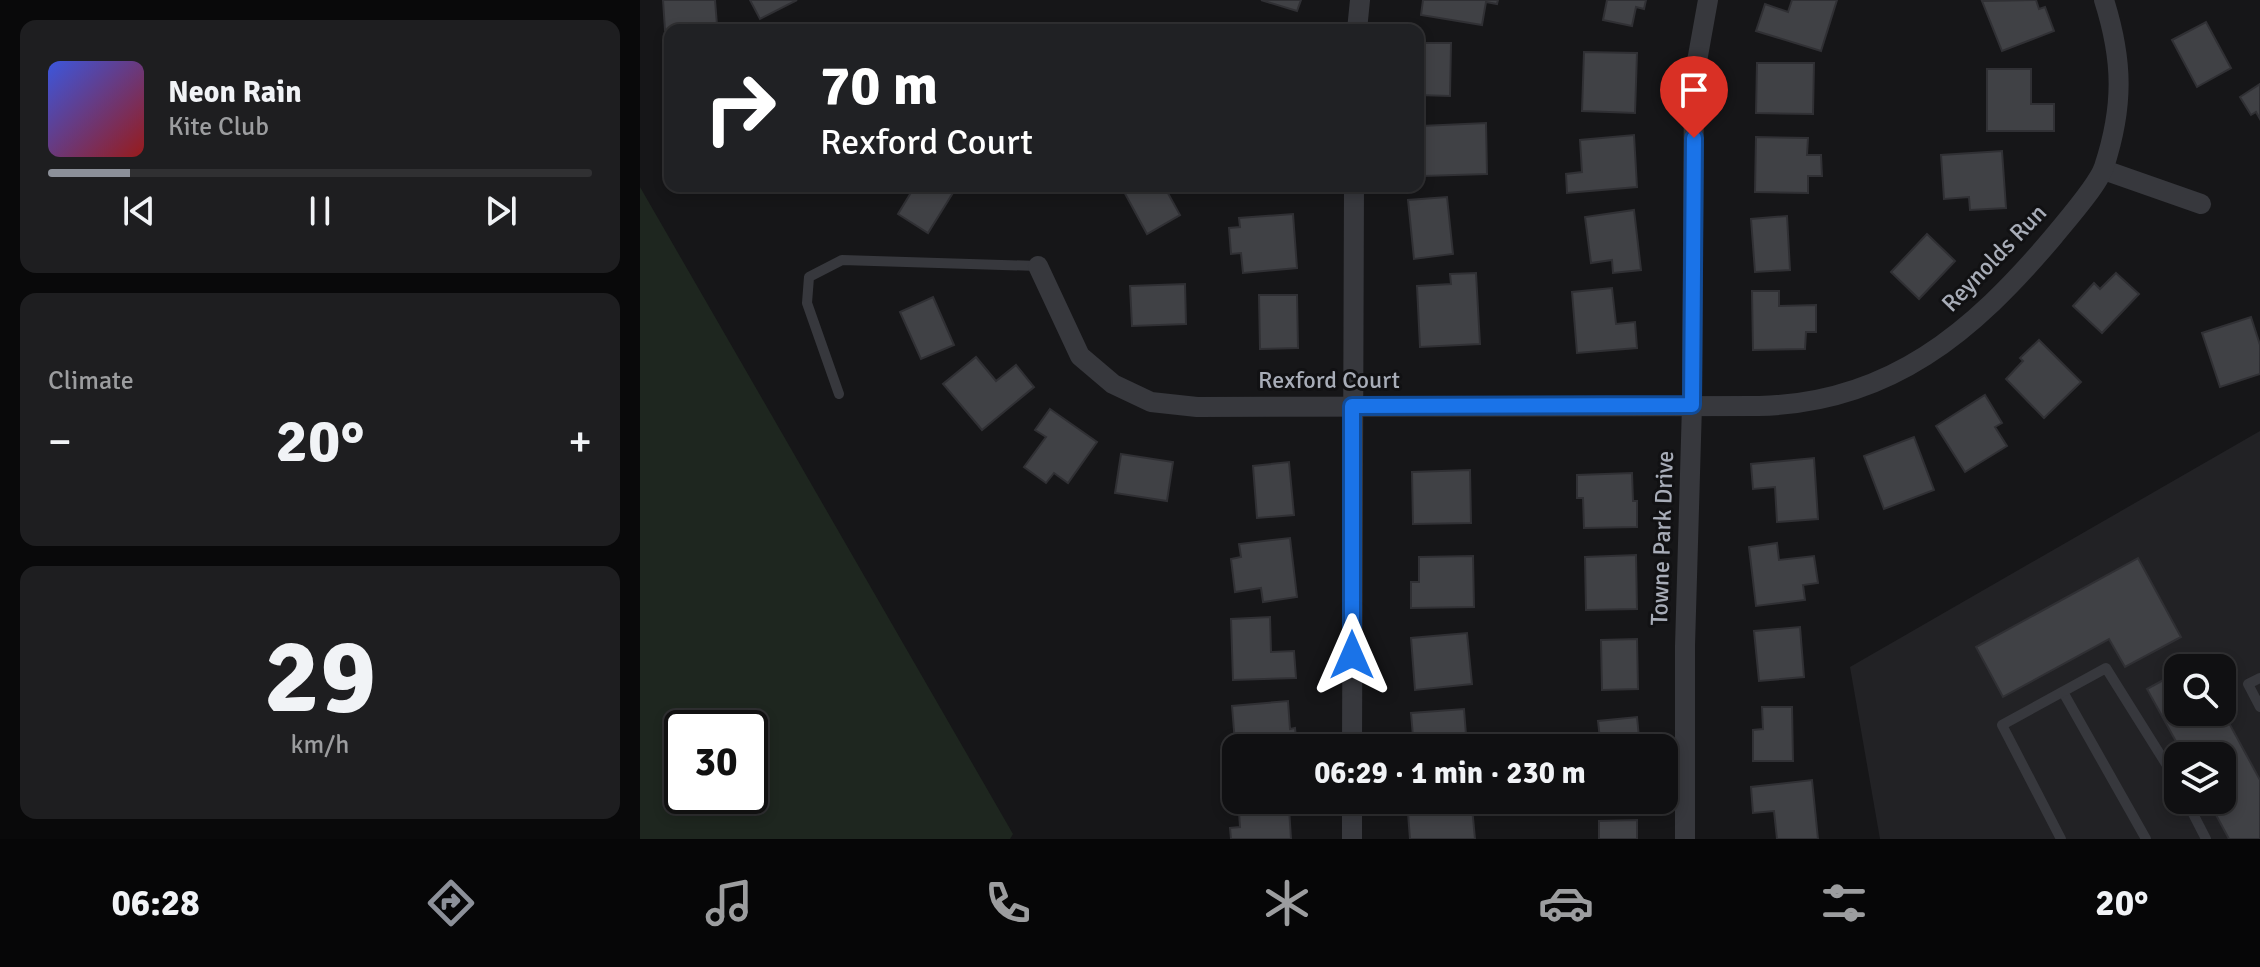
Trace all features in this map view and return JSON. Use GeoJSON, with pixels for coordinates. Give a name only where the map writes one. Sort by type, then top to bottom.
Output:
{"type":"FeatureCollection","features":[{"type":"Feature","properties":{"kind":"street"},"geometry":{"type":"LineString","coordinates":[[1358,24],[1360,0]]}},
{"type":"Feature","properties":{"kind":"street","name":"Towne Park Drive"},"geometry":{"type":"LineString","coordinates":[[1685,839],[1694,78],[1708,0]]}},
{"type":"Feature","properties":{"kind":"street","name":"Reynolds Run"},"geometry":{"type":"LineString","coordinates":[[1692,405],[1797,405],[1838,397],[1884,380],[1960,332],[1992,303],[2060,229],[2104,170],[2121,84],[2116,39],[2104,0]]}},
{"type":"Feature","properties":{"kind":"street"},"geometry":{"type":"LineString","coordinates":[[2104,170],[2201,204]]}},
{"type":"Feature","properties":{"kind":"street"},"geometry":{"type":"LineString","coordinates":[[1352,734],[1354,192]]}},
{"type":"Feature","properties":{"kind":"street","name":"Rexford Court"},"geometry":{"type":"LineString","coordinates":[[1038,266],[1080,356],[1113,384],[1151,402],[1197,407],[1692,405]]}},
{"type":"Feature","properties":{"kind":"street"},"geometry":{"type":"LineString","coordinates":[[1352,814],[1352,839]]}},
{"type":"Feature","properties":{"kind":"lane"},"geometry":{"type":"LineString","coordinates":[[839,394],[807,303],[809,277],[842,260],[1038,266]]}},
{"type":"Feature","properties":{"kind":"lane"},"geometry":{"type":"LineString","coordinates":[[2061,839],[2002,725],[2106,668],[2164,761]]}},
{"type":"Feature","properties":{"kind":"lane"},"geometry":{"type":"LineString","coordinates":[[2260,678],[2248,684],[2260,707]]}},
{"type":"Feature","properties":{"kind":"lane"},"geometry":{"type":"LineString","coordinates":[[2063,692],[2146,839]]}},
{"type":"Feature","properties":{"kind":"lane"},"geometry":{"type":"LineString","coordinates":[[2193,814],[2206,839]]}},
{"type":"Feature","properties":{"kind":"shaded area"},"geometry":{"type":"Polygon","coordinates":[[[640,187],[1013,834],[1010,839],[640,839],[640,187]]]}},
{"type":"Feature","properties":{"kind":"shaded area"},"geometry":{"type":"Polygon","coordinates":[[[2260,431],[2260,839],[1880,839],[1850,667],[2260,431]]]}},
{"type":"Feature","properties":{"kind":"building"},"geometry":{"type":"Polygon","coordinates":[[[663,0],[715,0],[717,24],[665,24],[663,0]]]}},
{"type":"Feature","properties":{"kind":"building"},"geometry":{"type":"Polygon","coordinates":[[[750,0],[797,0],[760,19],[750,0]]]}},
{"type":"Feature","properties":{"kind":"building"},"geometry":{"type":"Polygon","coordinates":[[[1261,0],[1301,0],[1297,11],[1261,0]]]}},
{"type":"Feature","properties":{"kind":"building"},"geometry":{"type":"Polygon","coordinates":[[[1423,0],[1498,0],[1497,4],[1486,2],[1482,25],[1421,15],[1423,0]]]}},
{"type":"Feature","properties":{"kind":"building"},"geometry":{"type":"Polygon","coordinates":[[[1607,0],[1646,0],[1644,9],[1636,7],[1632,26],[1603,20],[1607,0]]]}},
{"type":"Feature","properties":{"kind":"building"},"geometry":{"type":"Polygon","coordinates":[[[1792,0],[1837,0],[1821,51],[1756,31],[1765,4],[1788,12],[1792,0]]]}},
{"type":"Feature","properties":{"kind":"building"},"geometry":{"type":"Polygon","coordinates":[[[2036,0],[2039,9],[2045,7],[2054,31],[2002,51],[1982,1],[2036,0]]]}},
{"type":"Feature","properties":{"kind":"building"},"geometry":{"type":"Polygon","coordinates":[[[2206,22],[2231,68],[2197,87],[2172,40],[2206,22]]]}},
{"type":"Feature","properties":{"kind":"building"},"geometry":{"type":"Polygon","coordinates":[[[1424,43],[1451,43],[1450,96],[1424,95],[1424,43]]]}},
{"type":"Feature","properties":{"kind":"building"},"geometry":{"type":"Polygon","coordinates":[[[1584,52],[1637,53],[1635,113],[1582,111],[1584,52]]]}},
{"type":"Feature","properties":{"kind":"building"},"geometry":{"type":"Polygon","coordinates":[[[1757,63],[1814,63],[1813,114],[1756,113],[1757,63]]]}},
{"type":"Feature","properties":{"kind":"building"},"geometry":{"type":"Polygon","coordinates":[[[1987,69],[2031,69],[2031,104],[2054,104],[2054,131],[1987,131],[1987,69]]]}},
{"type":"Feature","properties":{"kind":"building"},"geometry":{"type":"Polygon","coordinates":[[[2260,84],[2260,119],[2256,112],[2251,115],[2240,97],[2260,84]]]}},
{"type":"Feature","properties":{"kind":"building"},"geometry":{"type":"Polygon","coordinates":[[[1486,123],[1487,174],[1424,176],[1424,126],[1486,123]]]}},
{"type":"Feature","properties":{"kind":"building"},"geometry":{"type":"Polygon","coordinates":[[[1634,135],[1637,187],[1567,193],[1566,174],[1582,172],[1580,140],[1634,135]]]}},
{"type":"Feature","properties":{"kind":"building"},"geometry":{"type":"Polygon","coordinates":[[[1756,137],[1808,138],[1807,155],[1821,155],[1822,176],[1808,176],[1808,193],[1755,192],[1756,137]]]}},
{"type":"Feature","properties":{"kind":"building"},"geometry":{"type":"Polygon","coordinates":[[[2002,151],[2006,208],[1970,210],[1969,197],[1944,199],[1941,155],[2002,151]]]}},
{"type":"Feature","properties":{"kind":"building"},"geometry":{"type":"Polygon","coordinates":[[[911,192],[954,192],[928,233],[898,214],[911,192]]]}},
{"type":"Feature","properties":{"kind":"building"},"geometry":{"type":"Polygon","coordinates":[[[1124,192],[1167,192],[1180,215],[1147,234],[1124,192]]]}},
{"type":"Feature","properties":{"kind":"building"},"geometry":{"type":"Polygon","coordinates":[[[1447,197],[1453,254],[1414,259],[1408,200],[1447,197]]]}},
{"type":"Feature","properties":{"kind":"building"},"geometry":{"type":"Polygon","coordinates":[[[1634,210],[1641,270],[1613,273],[1612,260],[1591,263],[1585,217],[1634,210]]]}},
{"type":"Feature","properties":{"kind":"building"},"geometry":{"type":"Polygon","coordinates":[[[1293,214],[1297,268],[1243,273],[1241,253],[1231,254],[1229,228],[1240,227],[1239,218],[1293,214]]]}},
{"type":"Feature","properties":{"kind":"building"},"geometry":{"type":"Polygon","coordinates":[[[1787,216],[1790,270],[1755,272],[1751,219],[1787,216]]]}},
{"type":"Feature","properties":{"kind":"building"},"geometry":{"type":"Polygon","coordinates":[[[1927,234],[1955,261],[1919,299],[1891,272],[1927,234]]]}},
{"type":"Feature","properties":{"kind":"building"},"geometry":{"type":"Polygon","coordinates":[[[1476,273],[1480,344],[1420,347],[1417,286],[1451,284],[1450,274],[1476,273]]]}},
{"type":"Feature","properties":{"kind":"building"},"geometry":{"type":"Polygon","coordinates":[[[2116,273],[2139,294],[2102,333],[2073,306],[2094,283],[2100,289],[2116,273]]]}},
{"type":"Feature","properties":{"kind":"building"},"geometry":{"type":"Polygon","coordinates":[[[1185,284],[1186,324],[1132,326],[1130,286],[1185,284]]]}},
{"type":"Feature","properties":{"kind":"building"},"geometry":{"type":"Polygon","coordinates":[[[1612,288],[1616,324],[1635,322],[1637,348],[1577,353],[1572,292],[1612,288]]]}},
{"type":"Feature","properties":{"kind":"building"},"geometry":{"type":"Polygon","coordinates":[[[1752,291],[1779,291],[1779,306],[1816,305],[1816,332],[1806,332],[1805,349],[1753,350],[1752,291]]]}},
{"type":"Feature","properties":{"kind":"building"},"geometry":{"type":"Polygon","coordinates":[[[1259,295],[1297,295],[1298,348],[1260,349],[1259,295]]]}},
{"type":"Feature","properties":{"kind":"building"},"geometry":{"type":"Polygon","coordinates":[[[933,297],[954,345],[921,359],[900,312],[933,297]]]}},
{"type":"Feature","properties":{"kind":"building"},"geometry":{"type":"Polygon","coordinates":[[[2251,317],[2260,345],[2260,374],[2220,387],[2202,333],[2251,317]]]}},
{"type":"Feature","properties":{"kind":"building"},"geometry":{"type":"Polygon","coordinates":[[[2039,340],[2081,382],[2044,418],[2006,379],[2023,361],[2020,358],[2039,340]]]}},
{"type":"Feature","properties":{"kind":"building"},"geometry":{"type":"Polygon","coordinates":[[[976,357],[996,381],[1016,365],[1034,387],[982,430],[943,384],[976,357]]]}},
{"type":"Feature","properties":{"kind":"building"},"geometry":{"type":"Polygon","coordinates":[[[1985,395],[2002,423],[1995,427],[2007,446],[1965,472],[1936,426],[1985,395]]]}},
{"type":"Feature","properties":{"kind":"building"},"geometry":{"type":"Polygon","coordinates":[[[1050,409],[1097,442],[1068,483],[1054,473],[1046,483],[1024,467],[1046,437],[1035,430],[1050,409]]]}},
{"type":"Feature","properties":{"kind":"building"},"geometry":{"type":"Polygon","coordinates":[[[1914,437],[1934,490],[1884,509],[1864,456],[1914,437]]]}},
{"type":"Feature","properties":{"kind":"building"},"geometry":{"type":"Polygon","coordinates":[[[1121,454],[1173,462],[1167,501],[1115,493],[1121,454]]]}},
{"type":"Feature","properties":{"kind":"building"},"geometry":{"type":"Polygon","coordinates":[[[1814,458],[1818,519],[1777,522],[1775,487],[1753,489],[1751,464],[1814,458]]]}},
{"type":"Feature","properties":{"kind":"building"},"geometry":{"type":"Polygon","coordinates":[[[1289,462],[1294,515],[1257,518],[1253,466],[1289,462]]]}},
{"type":"Feature","properties":{"kind":"building"},"geometry":{"type":"Polygon","coordinates":[[[1470,470],[1471,523],[1413,524],[1412,472],[1470,470]]]}},
{"type":"Feature","properties":{"kind":"building"},"geometry":{"type":"Polygon","coordinates":[[[1632,473],[1637,527],[1584,528],[1583,498],[1577,498],[1577,475],[1632,473]]]}},
{"type":"Feature","properties":{"kind":"building"},"geometry":{"type":"Polygon","coordinates":[[[1290,538],[1297,597],[1263,602],[1261,588],[1235,592],[1231,559],[1241,557],[1239,544],[1290,538]]]}},
{"type":"Feature","properties":{"kind":"building"},"geometry":{"type":"Polygon","coordinates":[[[1777,543],[1779,560],[1814,556],[1818,583],[1803,585],[1805,600],[1756,606],[1749,547],[1777,543]]]}},
{"type":"Feature","properties":{"kind":"building"},"geometry":{"type":"Polygon","coordinates":[[[1636,555],[1637,609],[1586,610],[1585,557],[1636,555]]]}},
{"type":"Feature","properties":{"kind":"building"},"geometry":{"type":"Polygon","coordinates":[[[1473,556],[1474,607],[1411,608],[1411,582],[1419,582],[1419,557],[1473,556]]]}},
{"type":"Feature","properties":{"kind":"building"},"geometry":{"type":"Polygon","coordinates":[[[2138,558],[2181,637],[2125,667],[2109,639],[2003,697],[1976,647],[2138,558]]]}},
{"type":"Feature","properties":{"kind":"building"},"geometry":{"type":"Polygon","coordinates":[[[1270,617],[1271,652],[1294,651],[1296,678],[1233,680],[1231,619],[1270,617]]]}},
{"type":"Feature","properties":{"kind":"building"},"geometry":{"type":"Polygon","coordinates":[[[1800,627],[1804,677],[1759,681],[1754,631],[1800,627]]]}},
{"type":"Feature","properties":{"kind":"building"},"geometry":{"type":"Polygon","coordinates":[[[1467,633],[1472,684],[1415,690],[1411,638],[1467,633]]]}},
{"type":"Feature","properties":{"kind":"building"},"geometry":{"type":"Polygon","coordinates":[[[1637,639],[1638,689],[1602,690],[1601,640],[1637,639]]]}},
{"type":"Feature","properties":{"kind":"building"},"geometry":{"type":"Polygon","coordinates":[[[2164,680],[2164,720],[2147,689],[2164,680]]]}},
{"type":"Feature","properties":{"kind":"building"},"geometry":{"type":"Polygon","coordinates":[[[1288,701],[1290,729],[1295,728],[1296,734],[1234,734],[1232,706],[1288,701]]]}},
{"type":"Feature","properties":{"kind":"building"},"geometry":{"type":"Polygon","coordinates":[[[1762,707],[1792,707],[1793,761],[1753,761],[1753,730],[1763,729],[1762,707]]]}},
{"type":"Feature","properties":{"kind":"building"},"geometry":{"type":"Polygon","coordinates":[[[1464,709],[1466,734],[1413,734],[1411,713],[1464,709]]]}},
{"type":"Feature","properties":{"kind":"building"},"geometry":{"type":"Polygon","coordinates":[[[1637,717],[1639,734],[1599,734],[1598,721],[1637,717]]]}},
{"type":"Feature","properties":{"kind":"building"},"geometry":{"type":"Polygon","coordinates":[[[2167,726],[2231,726],[2260,780],[2260,839],[2229,839],[2216,814],[2236,814],[2236,742],[2176,742],[2167,726]]]}},
{"type":"Feature","properties":{"kind":"building"},"geometry":{"type":"Polygon","coordinates":[[[1812,780],[1818,839],[1777,839],[1774,811],[1753,813],[1751,787],[1812,780]]]}},
{"type":"Feature","properties":{"kind":"building"},"geometry":{"type":"Polygon","coordinates":[[[1239,814],[1289,814],[1291,839],[1231,839],[1230,828],[1240,827],[1239,814]]]}},
{"type":"Feature","properties":{"kind":"building"},"geometry":{"type":"Polygon","coordinates":[[[1408,814],[1473,814],[1475,839],[1410,839],[1408,814]]]}},
{"type":"Feature","properties":{"kind":"building"},"geometry":{"type":"Polygon","coordinates":[[[1637,820],[1637,839],[1599,839],[1599,821],[1637,820]]]}},
{"type":"Feature","properties":{"kind":"route"},"geometry":{"type":"LineString","coordinates":[[1352,655],[1352,406],[1692,405],[1694,138]]}}]}
